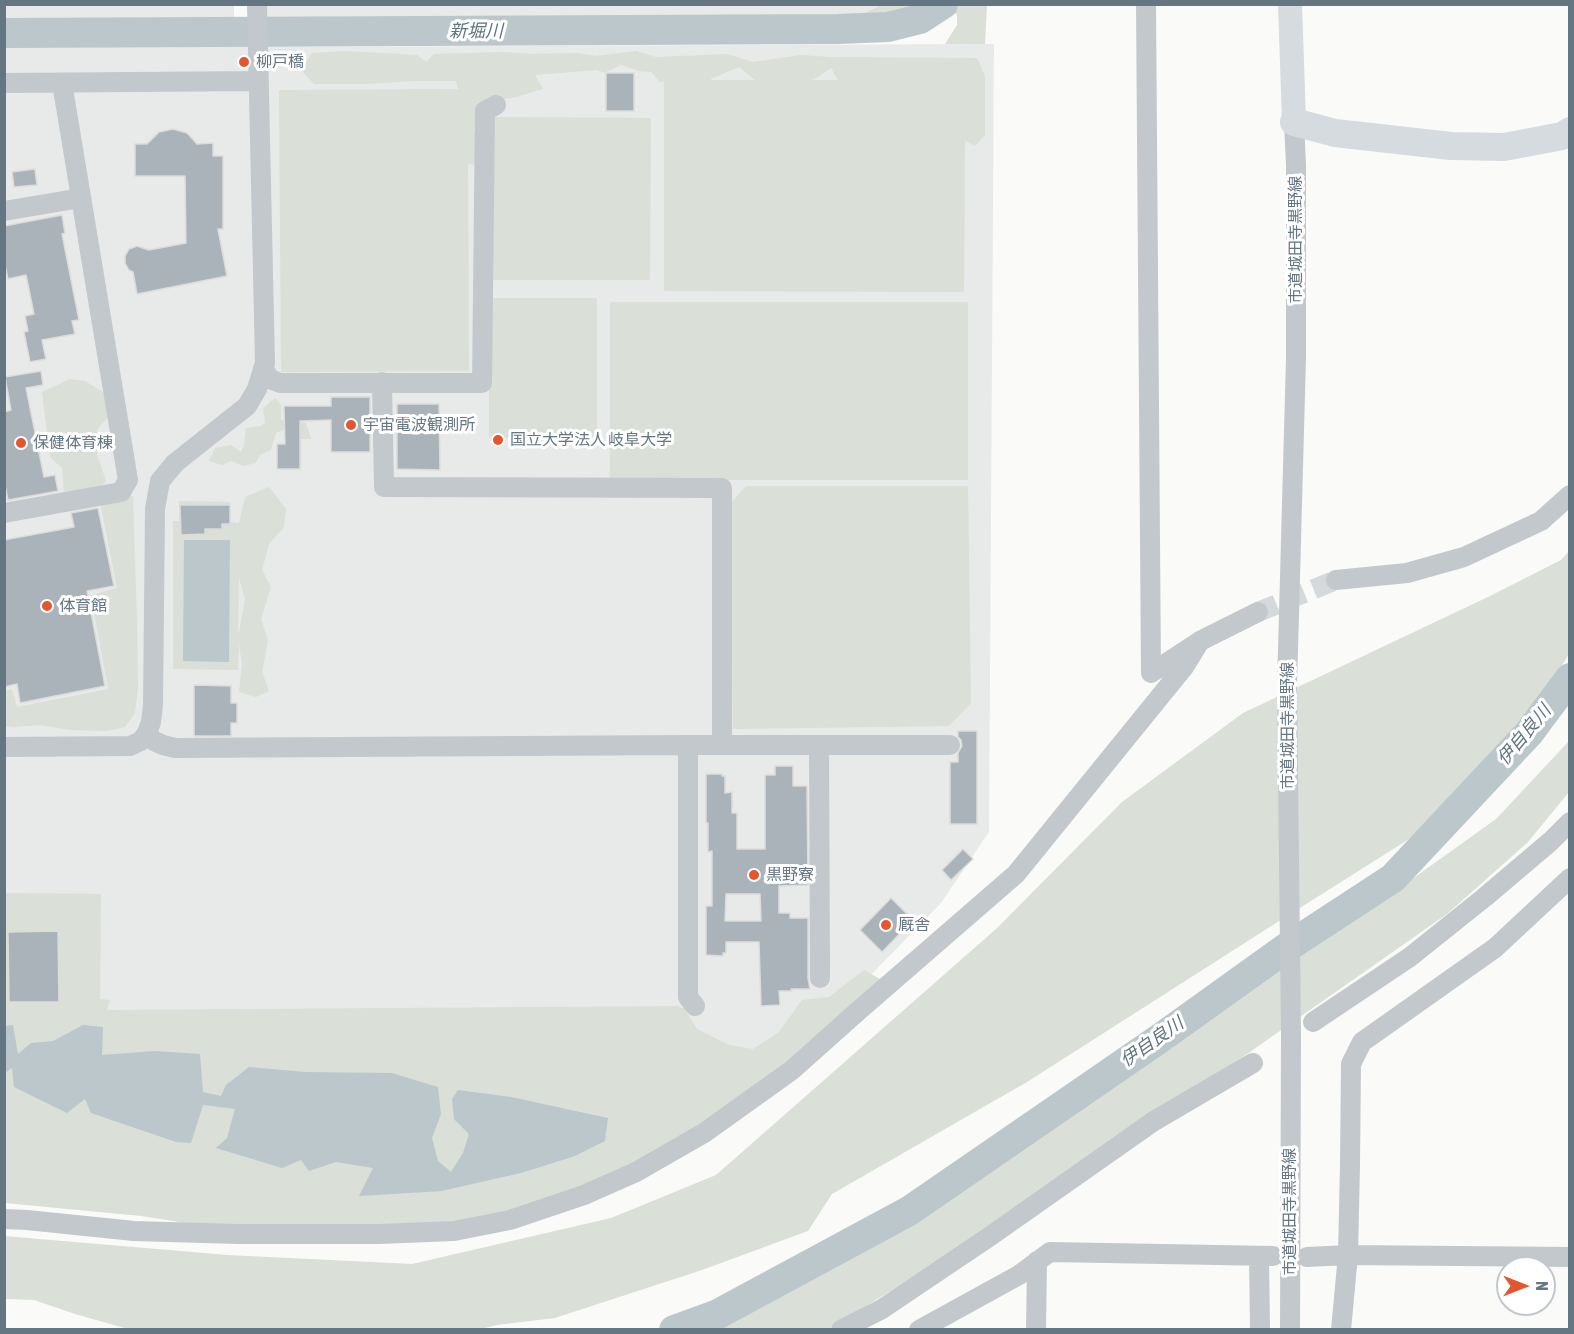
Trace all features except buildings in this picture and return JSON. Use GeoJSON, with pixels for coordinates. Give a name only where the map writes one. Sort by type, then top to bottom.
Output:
{"type":"FeatureCollection","features":[{"type":"Feature","properties":{"kind":"highway"},"geometry":{"type":"LineString","coordinates":[[1294,122],[1333,117],[1506,129],[1562,116],[1569,111]]}},
{"type":"Feature","properties":{"kind":"highway"},"geometry":{"type":"LineString","coordinates":[[1294,122],[1335,134],[1451,146],[1504,147],[1562,136],[1569,131]]}},
{"type":"Feature","properties":{"kind":"main road"},"geometry":{"type":"LineString","coordinates":[[1290,4],[1294,122]]}},
{"type":"Feature","properties":{"kind":"street"},"geometry":{"type":"LineString","coordinates":[[4,747],[130,746],[141,741],[151,722],[155,509],[160,481],[174,463],[247,406],[257,389],[265,363],[258,4]]}},
{"type":"Feature","properties":{"kind":"street"},"geometry":{"type":"LineString","coordinates":[[1146,4],[1151,673],[1200,641],[1258,612]]}},
{"type":"Feature","properties":{"kind":"street"},"geometry":{"type":"LineString","coordinates":[[4,83],[258,81]]}},
{"type":"Feature","properties":{"kind":"street"},"geometry":{"type":"LineString","coordinates":[[4,513],[121,492],[128,480],[62,83]]}},
{"type":"Feature","properties":{"kind":"street"},"geometry":{"type":"LineString","coordinates":[[263,368],[270,379],[280,383],[482,383],[484,111],[496,105]]}},
{"type":"Feature","properties":{"kind":"street","name":"市道城田寺黒野線"},"geometry":{"type":"LineString","coordinates":[[1290,1329],[1291,1036],[1287,686],[1296,358],[1294,122]]}},
{"type":"Feature","properties":{"kind":"street"},"geometry":{"type":"LineString","coordinates":[[4,211],[81,198]]}},
{"type":"Feature","properties":{"kind":"street"},"geometry":{"type":"LineString","coordinates":[[382,382],[384,487],[722,488],[722,745]]}},
{"type":"Feature","properties":{"kind":"street"},"geometry":{"type":"LineString","coordinates":[[1336,580],[1407,573],[1464,557],[1541,521],[1569,495]]}},
{"type":"Feature","properties":{"kind":"street"},"geometry":{"type":"LineString","coordinates":[[4,1219],[134,1231],[238,1234],[379,1234],[454,1231],[510,1220],[584,1195],[636,1172],[704,1133],[792,1070],[1016,874],[1176,676],[1200,641]]}},
{"type":"Feature","properties":{"kind":"street"},"geometry":{"type":"LineString","coordinates":[[147,733],[163,746],[175,748],[950,746]]}},
{"type":"Feature","properties":{"kind":"street"},"geometry":{"type":"LineString","coordinates":[[688,745],[688,997],[695,1006]]}},
{"type":"Feature","properties":{"kind":"street"},"geometry":{"type":"LineString","coordinates":[[819,746],[820,978]]}},
{"type":"Feature","properties":{"kind":"street"},"geometry":{"type":"LineString","coordinates":[[1313,1022],[1410,957],[1543,848],[1569,822]]}},
{"type":"Feature","properties":{"kind":"street"},"geometry":{"type":"LineString","coordinates":[[1341,1329],[1348,1255],[1351,1064],[1362,1042],[1494,948],[1569,878]]}},
{"type":"Feature","properties":{"kind":"street"},"geometry":{"type":"LineString","coordinates":[[841,1329],[882,1309],[1154,1121],[1253,1063]]}},
{"type":"Feature","properties":{"kind":"street"},"geometry":{"type":"LineString","coordinates":[[919,1329],[1019,1275],[1050,1252],[1266,1256],[1260,1329]]}},
{"type":"Feature","properties":{"kind":"street"},"geometry":{"type":"LineString","coordinates":[[1307,1257],[1348,1255],[1569,1257]]}},
{"type":"Feature","properties":{"kind":"street"},"geometry":{"type":"LineString","coordinates":[[1036,1329],[1037,1261]]}},
{"type":"Feature","properties":{"kind":"shaded area","name":"国立大学法人 岐阜大学"},"geometry":{"type":"Polygon","coordinates":[[[5,5],[234,5],[234,32],[291,47],[994,44],[989,832],[941,903],[862,984],[755,1078],[5,1192],[5,5]]]}},
{"type":"Feature","properties":{"kind":"shaded area"},"geometry":{"type":"Polygon","coordinates":[[[260,5],[881,5],[861,15],[260,21],[260,5]]]}},
{"type":"Feature","properties":{"kind":"shaded area"},"geometry":{"type":"Polygon","coordinates":[[[881,5],[987,5],[985,44],[945,44],[957,25],[957,14],[918,8],[868,28],[861,15],[881,5]]]}},
{"type":"Feature","properties":{"kind":"shaded area"},"geometry":{"type":"Polygon","coordinates":[[[345,51],[417,55],[426,62],[434,54],[504,52],[578,53],[596,56],[636,51],[656,57],[727,54],[753,62],[801,55],[977,58],[985,76],[985,135],[975,146],[965,141],[964,292],[664,291],[664,82],[660,82],[651,72],[621,65],[604,73],[597,70],[535,75],[543,89],[480,104],[484,108],[474,130],[482,144],[477,165],[468,164],[469,371],[281,372],[279,90],[458,89],[456,81],[314,84],[300,69],[312,53],[345,51]],[[739,67],[711,79],[711,80],[755,80],[739,67]],[[831,68],[818,77],[811,80],[838,80],[831,68]]]}},
{"type":"Feature","properties":{"kind":"shaded area"},"geometry":{"type":"Polygon","coordinates":[[[490,117],[651,118],[650,280],[489,280],[490,117]]]}},
{"type":"Feature","properties":{"kind":"shaded area"},"geometry":{"type":"Polygon","coordinates":[[[489,298],[597,298],[597,438],[489,438],[489,298]]]}},
{"type":"Feature","properties":{"kind":"shaded area"},"geometry":{"type":"Polygon","coordinates":[[[610,302],[968,302],[968,480],[610,480],[610,302]]]}},
{"type":"Feature","properties":{"kind":"shaded area"},"geometry":{"type":"Polygon","coordinates":[[[70,379],[85,381],[106,394],[107,418],[97,430],[97,455],[106,481],[99,488],[64,494],[62,468],[50,457],[42,392],[70,379]]]}},
{"type":"Feature","properties":{"kind":"shaded area"},"geometry":{"type":"Polygon","coordinates":[[[275,398],[281,405],[281,420],[306,423],[311,439],[299,439],[288,428],[276,433],[271,450],[260,455],[256,463],[243,466],[231,461],[222,465],[209,461],[215,448],[231,445],[241,452],[246,428],[265,423],[263,408],[275,398]]]}},
{"type":"Feature","properties":{"kind":"shaded area"},"geometry":{"type":"Polygon","coordinates":[[[746,486],[968,486],[971,703],[949,726],[733,729],[730,504],[746,486]]]}},
{"type":"Feature","properties":{"kind":"shaded area"},"geometry":{"type":"Polygon","coordinates":[[[269,487],[286,509],[284,527],[269,544],[262,570],[271,587],[261,619],[268,641],[262,672],[269,691],[256,697],[239,692],[242,664],[239,644],[238,670],[173,669],[173,521],[179,521],[179,501],[230,502],[229,522],[239,523],[245,497],[269,487]],[[239,578],[238,633],[239,633],[245,599],[239,578]]]}},
{"type":"Feature","properties":{"kind":"shaded area"},"geometry":{"type":"Polygon","coordinates":[[[133,496],[138,688],[135,713],[125,727],[107,731],[70,730],[40,725],[5,726],[5,691],[12,689],[17,707],[108,689],[91,595],[117,588],[100,503],[133,496]]]}},
{"type":"Feature","properties":{"kind":"shaded area"},"geometry":{"type":"Polygon","coordinates":[[[184,540],[230,540],[229,662],[183,661],[184,540]]]}},
{"type":"Feature","properties":{"kind":"shaded area"},"geometry":{"type":"Polygon","coordinates":[[[1569,551],[1569,654],[1538,705],[1436,822],[1027,1082],[832,1194],[808,1231],[702,1270],[555,1318],[476,1330],[128,1329],[34,1300],[5,1299],[4,1236],[228,1255],[412,1264],[611,1218],[716,1175],[996,929],[1122,802],[1243,713],[1490,596],[1561,560],[1569,551]]]}},
{"type":"Feature","properties":{"kind":"shaded area"},"geometry":{"type":"Polygon","coordinates":[[[1569,741],[1569,792],[1528,842],[1447,914],[986,1233],[828,1329],[698,1330],[719,1323],[816,1273],[1122,1075],[1185,1028],[1362,915],[1496,819],[1569,741]]]}},
{"type":"Feature","properties":{"kind":"shaded area"},"geometry":{"type":"Polygon","coordinates":[[[5,893],[101,894],[100,999],[110,1000],[107,1010],[678,1006],[684,1008],[697,1029],[729,1045],[753,1049],[779,1032],[802,1000],[829,997],[864,970],[880,979],[850,1012],[786,1071],[692,1134],[557,1202],[409,1239],[293,1240],[141,1216],[5,1203],[5,893]]]}},
{"type":"Feature","properties":{"kind":"shaded area"},"geometry":{"type":"Polygon","coordinates":[[[13,1025],[18,1054],[31,1043],[53,1041],[83,1025],[103,1027],[102,1055],[155,1051],[200,1054],[203,1092],[221,1096],[226,1085],[249,1067],[305,1072],[392,1073],[438,1087],[441,1114],[432,1138],[438,1161],[451,1172],[463,1153],[469,1134],[454,1119],[452,1099],[458,1090],[511,1097],[608,1118],[605,1141],[575,1156],[521,1173],[442,1191],[359,1196],[373,1168],[336,1162],[309,1171],[301,1160],[282,1168],[216,1148],[227,1138],[235,1109],[203,1105],[191,1143],[176,1142],[91,1113],[85,1099],[67,1113],[14,1087],[12,1068],[5,1073],[5,1026],[13,1025]]]}},
{"type":"Feature","properties":{"kind":"waterway","name":"新堀川"},"geometry":{"type":"LineString","coordinates":[[4,33],[838,29],[888,27],[920,19],[943,4]]}},
{"type":"Feature","properties":{"kind":"waterway","name":"伊自良川"},"geometry":{"type":"LineString","coordinates":[[674,1330],[718,1314],[909,1211],[1159,1039],[1286,948],[1393,878],[1529,733],[1570,678]]}},
{"type":"Feature","properties":{"kind":"tunnel"},"geometry":{"type":"LineString","coordinates":[[1258,612],[1336,580]]}},
{"type":"Feature","properties":{"kind":"place","name":"柳戸橋"},"geometry":{"type":"Point","coordinates":[244,62]}},
{"type":"Feature","properties":{"kind":"place","name":"宇宙電波観測所"},"geometry":{"type":"Point","coordinates":[351,425]}},
{"type":"Feature","properties":{"kind":"place","name":"国立大学法人 岐阜大学"},"geometry":{"type":"Point","coordinates":[498,440]}},
{"type":"Feature","properties":{"kind":"place","name":"保健体育棟"},"geometry":{"type":"Point","coordinates":[21,443]}},
{"type":"Feature","properties":{"kind":"place","name":"体育館"},"geometry":{"type":"Point","coordinates":[47,606]}},
{"type":"Feature","properties":{"kind":"place","name":"黒野寮"},"geometry":{"type":"Point","coordinates":[754,875]}},
{"type":"Feature","properties":{"kind":"place","name":"厩舎"},"geometry":{"type":"Point","coordinates":[886,925]}}]}
